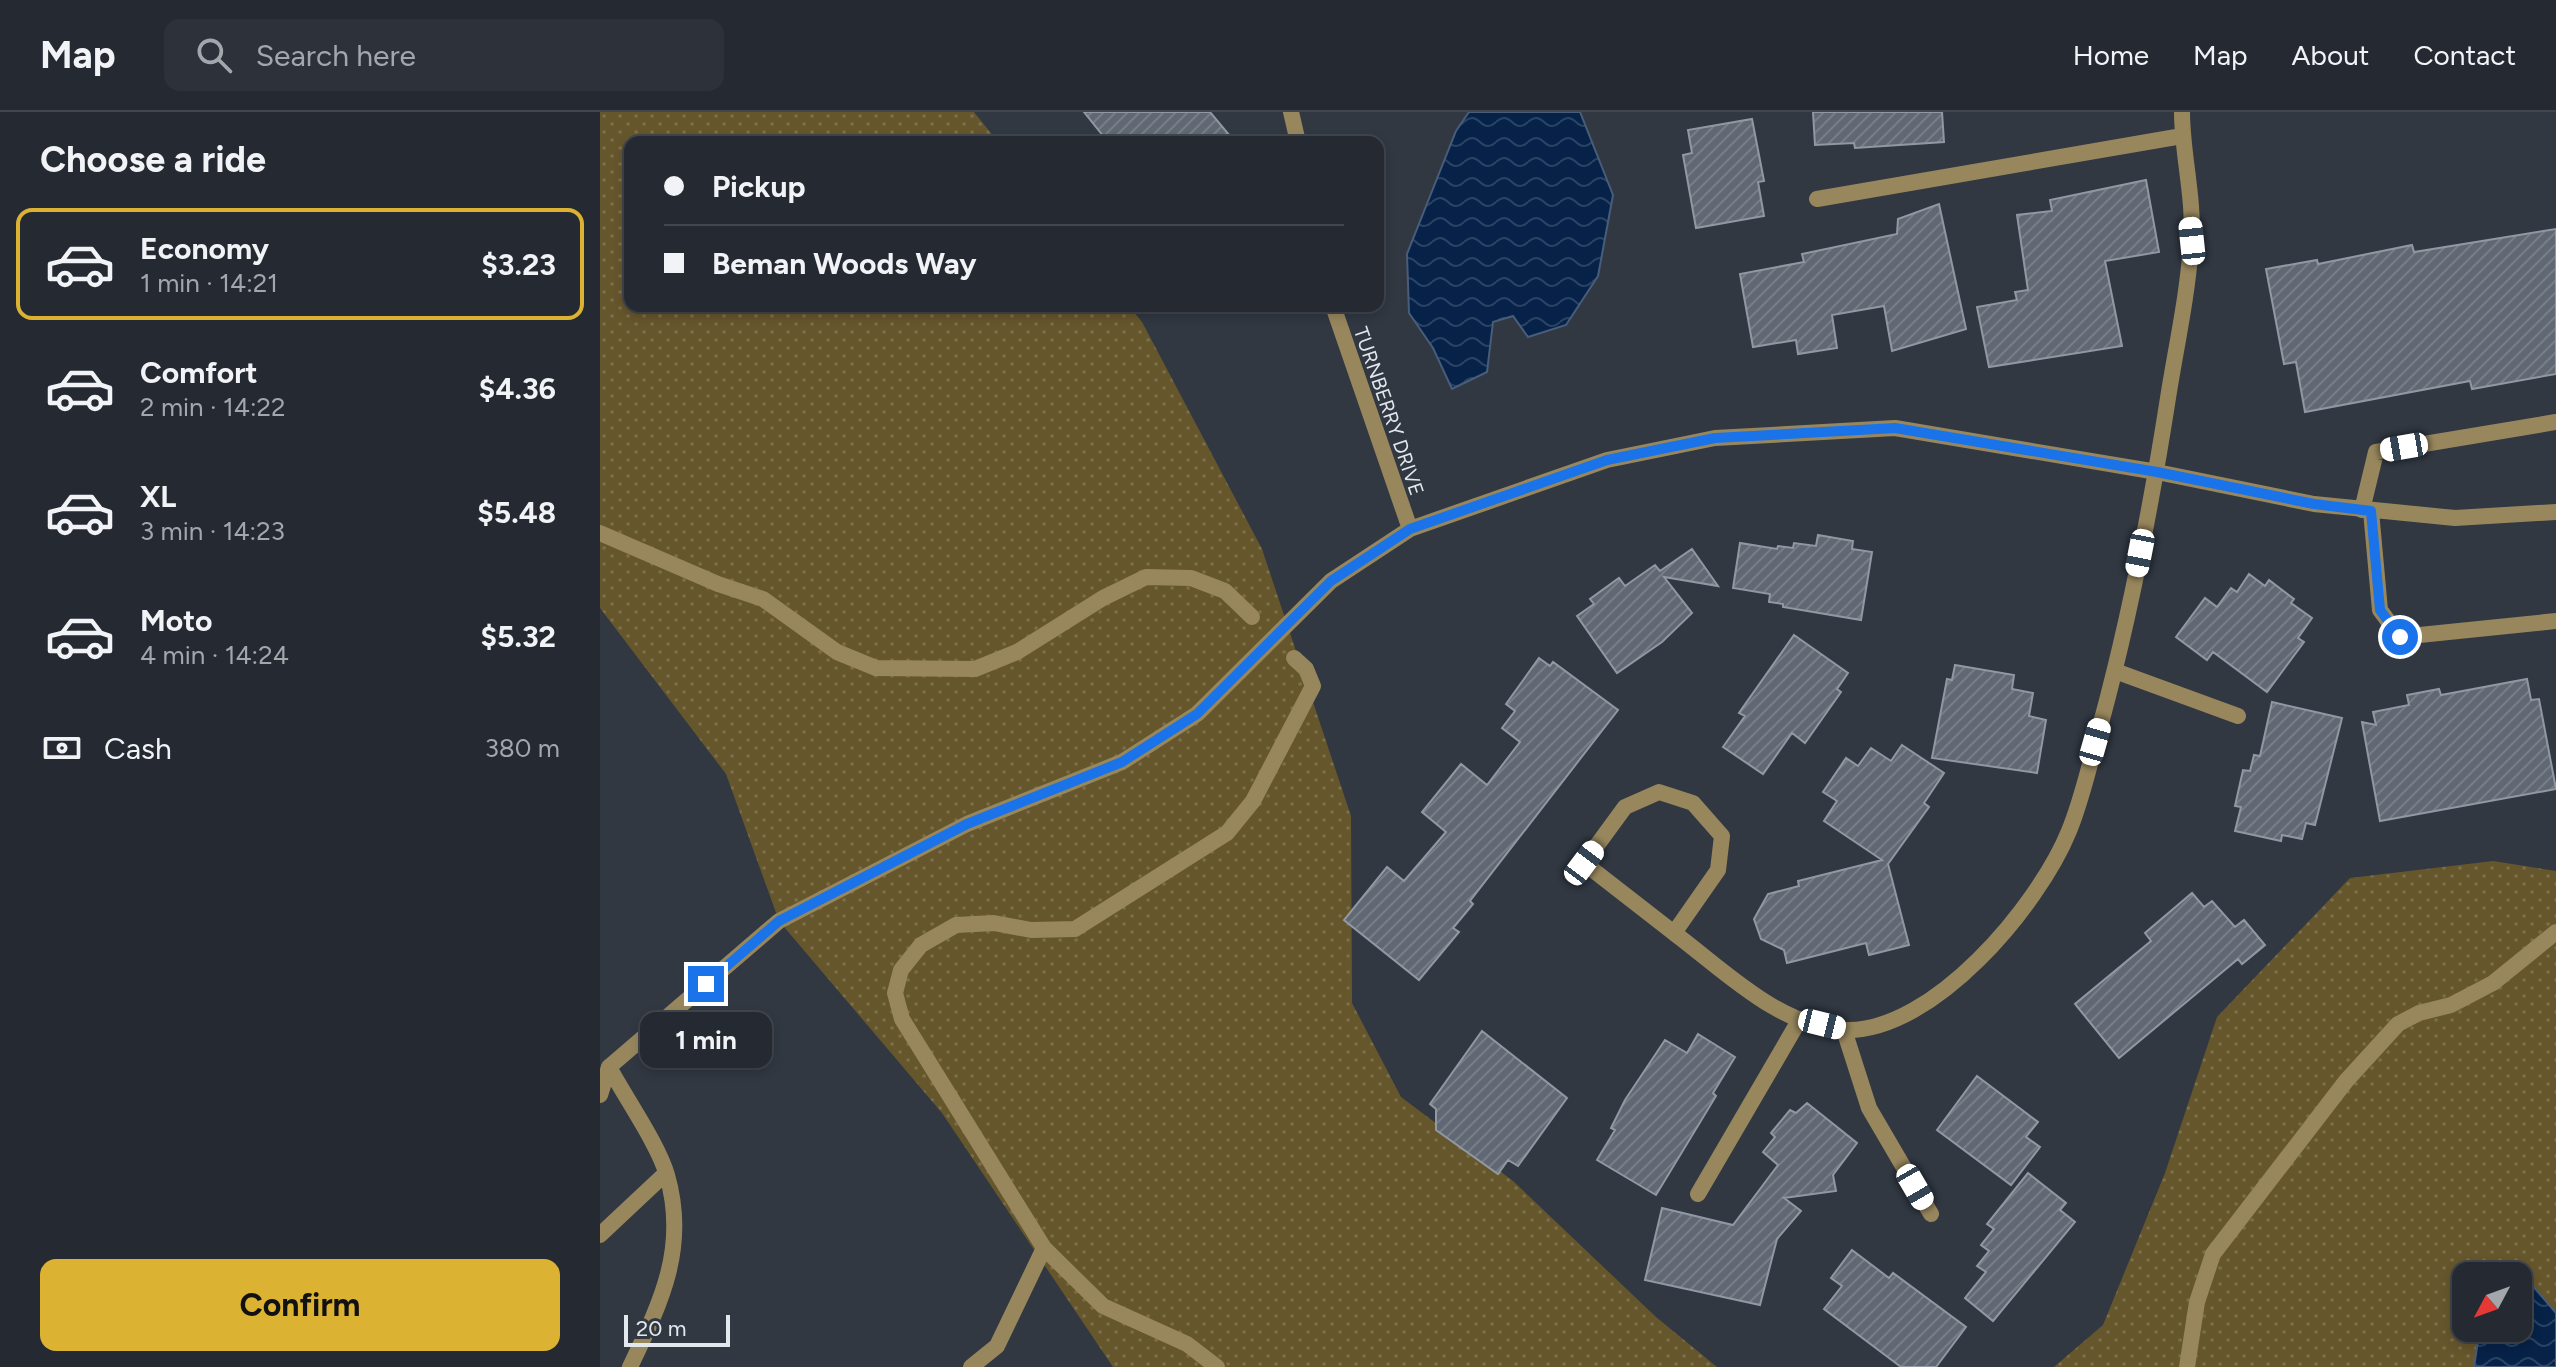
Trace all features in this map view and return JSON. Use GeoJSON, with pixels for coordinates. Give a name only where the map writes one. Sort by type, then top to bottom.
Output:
{"type":"FeatureCollection","features":[{"type":"Feature","properties":{"kind":"street"},"geometry":{"type":"LineString","coordinates":[[1291,112],[1297,136]]}},
{"type":"Feature","properties":{"kind":"street"},"geometry":{"type":"LineString","coordinates":[[1674,933],[1718,870],[1722,836],[1693,803],[1659,792],[1625,807],[1584,863],[1674,933],[1785,1015],[1800,1019],[1844,1030],[1879,1027],[1939,994],[1997,940],[2040,888],[2069,830],[2115,671],[2157,472],[2192,241],[2182,112]]}},
{"type":"Feature","properties":{"kind":"street"},"geometry":{"type":"LineString","coordinates":[[1817,199],[2182,136]]}},
{"type":"Feature","properties":{"kind":"street","name":"TURNBERRY DRIVE"},"geometry":{"type":"LineString","coordinates":[[1335,312],[1410,529]]}},
{"type":"Feature","properties":{"kind":"street"},"geometry":{"type":"LineString","coordinates":[[2556,422],[2376,452],[2367,510],[2380,610],[2400,637],[2556,621]]}},
{"type":"Feature","properties":{"kind":"street"},"geometry":{"type":"LineString","coordinates":[[600,1095],[603,1064],[779,921],[967,824],[1122,762],[1197,714],[1331,581],[1410,529],[1607,460],[1715,438],[1895,428],[2157,472],[2314,504],[2455,518],[2556,512]]}},
{"type":"Feature","properties":{"kind":"street"},"geometry":{"type":"LineString","coordinates":[[600,533],[718,584],[763,599],[837,652],[876,668],[975,669],[1017,652],[1103,598],[1146,577],[1191,578],[1225,591],[1252,617]]}},
{"type":"Feature","properties":{"kind":"street"},"geometry":{"type":"LineString","coordinates":[[1217,1367],[1187,1344],[1103,1306],[1044,1248],[902,1019],[895,993],[901,970],[921,945],[956,925],[994,923],[1031,930],[1075,929],[1227,833],[1253,801],[1313,686],[1306,669],[1294,658]]}},
{"type":"Feature","properties":{"kind":"street"},"geometry":{"type":"LineString","coordinates":[[2115,671],[2238,716]]}},
{"type":"Feature","properties":{"kind":"street"},"geometry":{"type":"LineString","coordinates":[[2187,1367],[2197,1302],[2213,1254],[2346,1081],[2398,1024],[2419,1013],[2451,1005],[2493,983],[2556,932]]}},
{"type":"Feature","properties":{"kind":"street"},"geometry":{"type":"LineString","coordinates":[[1698,1194],[1800,1019]]}},
{"type":"Feature","properties":{"kind":"street"},"geometry":{"type":"LineString","coordinates":[[1844,1030],[1869,1108],[1931,1214]]}},
{"type":"Feature","properties":{"kind":"street"},"geometry":{"type":"LineString","coordinates":[[603,1064],[666,1173],[676,1231],[665,1292],[630,1367]]}},
{"type":"Feature","properties":{"kind":"street"},"geometry":{"type":"LineString","coordinates":[[600,1235],[666,1173]]}},
{"type":"Feature","properties":{"kind":"street"},"geometry":{"type":"LineString","coordinates":[[971,1367],[997,1346],[1044,1248]]}},
{"type":"Feature","properties":{"kind":"shaded area"},"geometry":{"type":"Polygon","coordinates":[[[600,112],[974,112],[993,136],[624,136],[624,312],[1134,312],[1262,549],[1351,816],[1352,1003],[1401,1097],[1513,1181],[1656,1317],[1717,1367],[1113,1367],[942,1113],[779,921],[726,774],[600,608],[600,112]]]}},
{"type":"Feature","properties":{"kind":"shaded area"},"geometry":{"type":"Polygon","coordinates":[[[2493,861],[2556,871],[2556,1367],[2054,1367],[2103,1325],[2165,1173],[2217,1017],[2350,878],[2493,861]]]}},
{"type":"Feature","properties":{"kind":"water"},"geometry":{"type":"Polygon","coordinates":[[[1469,112],[1580,112],[1613,195],[1598,276],[1566,325],[1528,337],[1513,316],[1493,322],[1487,372],[1452,389],[1433,348],[1409,313],[1407,254],[1456,131],[1469,112]]]}},
{"type":"Feature","properties":{"kind":"water"},"geometry":{"type":"Polygon","coordinates":[[[2532,1285],[2556,1313],[2556,1367],[2474,1367],[2478,1342],[2532,1342],[2532,1285]]]}},
{"type":"Feature","properties":{"kind":"building"},"geometry":{"type":"Polygon","coordinates":[[[1084,112],[1210,112],[1230,136],[1103,136],[1084,112]]]}},
{"type":"Feature","properties":{"kind":"building"},"geometry":{"type":"Polygon","coordinates":[[[1813,112],[1942,112],[1944,142],[1855,148],[1854,143],[1815,145],[1813,112]]]}},
{"type":"Feature","properties":{"kind":"building"},"geometry":{"type":"Polygon","coordinates":[[[1752,119],[1764,181],[1758,182],[1764,216],[1696,228],[1683,155],[1692,153],[1688,130],[1752,119]]]}},
{"type":"Feature","properties":{"kind":"building"},"geometry":{"type":"Polygon","coordinates":[[[2146,180],[2159,252],[2105,261],[2122,346],[1989,367],[1977,307],[2017,300],[2015,292],[2028,290],[2017,215],[2052,211],[2050,200],[2146,180]]]}},
{"type":"Feature","properties":{"kind":"building"},"geometry":{"type":"Polygon","coordinates":[[[1939,204],[1966,329],[1892,351],[1884,306],[1832,315],[1837,348],[1798,354],[1796,340],[1753,347],[1740,274],[1804,262],[1802,254],[1897,234],[1898,219],[1939,204]]]}},
{"type":"Feature","properties":{"kind":"building"},"geometry":{"type":"Polygon","coordinates":[[[2556,229],[2556,374],[2472,389],[2470,381],[2305,412],[2296,362],[2284,364],[2266,269],[2317,260],[2318,264],[2412,245],[2414,252],[2556,229]]]}},
{"type":"Feature","properties":{"kind":"building"},"geometry":{"type":"Polygon","coordinates":[[[1818,535],[1853,541],[1852,549],[1872,552],[1861,620],[1783,607],[1783,604],[1769,602],[1770,594],[1733,588],[1740,543],[1777,549],[1778,546],[1793,548],[1794,543],[1816,546],[1818,535]]]}},
{"type":"Feature","properties":{"kind":"building"},"geometry":{"type":"Polygon","coordinates":[[[1692,549],[1718,586],[1664,577],[1692,613],[1662,642],[1617,673],[1577,616],[1594,604],[1590,599],[1619,578],[1625,586],[1655,565],[1660,571],[1692,549]]]}},
{"type":"Feature","properties":{"kind":"building"},"geometry":{"type":"Polygon","coordinates":[[[2249,574],[2265,586],[2269,580],[2294,599],[2291,603],[2312,618],[2298,638],[2304,642],[2267,692],[2213,652],[2207,660],[2176,637],[2205,598],[2217,607],[2231,588],[2237,592],[2249,574]]]}},
{"type":"Feature","properties":{"kind":"building"},"geometry":{"type":"Polygon","coordinates":[[[1794,635],[1848,673],[1837,689],[1841,692],[1805,743],[1792,733],[1763,774],[1723,747],[1745,716],[1739,713],[1794,635]]]}},
{"type":"Feature","properties":{"kind":"building"},"geometry":{"type":"Polygon","coordinates":[[[1539,658],[1550,666],[1553,662],[1618,710],[1470,901],[1473,904],[1453,928],[1459,932],[1419,980],[1344,920],[1387,867],[1404,881],[1446,832],[1422,812],[1461,764],[1487,785],[1520,742],[1502,728],[1515,711],[1506,704],[1539,658]]]}},
{"type":"Feature","properties":{"kind":"building"},"geometry":{"type":"Polygon","coordinates":[[[1955,665],[2014,675],[2012,689],[2033,693],[2029,716],[2046,720],[2037,773],[1932,758],[1947,679],[1952,680],[1955,665]]]}},
{"type":"Feature","properties":{"kind":"building"},"geometry":{"type":"Polygon","coordinates":[[[2527,679],[2531,700],[2539,699],[2556,789],[2380,821],[2362,722],[2376,725],[2373,712],[2409,705],[2407,695],[2439,689],[2441,695],[2527,679]]]}},
{"type":"Feature","properties":{"kind":"building"},"geometry":{"type":"Polygon","coordinates":[[[2272,702],[2342,718],[2315,825],[2306,823],[2302,839],[2282,835],[2281,841],[2235,831],[2241,807],[2235,806],[2243,770],[2250,771],[2254,755],[2260,756],[2272,702]]]}},
{"type":"Feature","properties":{"kind":"building"},"geometry":{"type":"Polygon","coordinates":[[[1902,745],[1944,773],[1924,803],[1929,807],[1888,864],[1909,945],[1869,955],[1866,943],[1787,963],[1784,950],[1761,939],[1754,919],[1768,894],[1799,886],[1798,881],[1882,860],[1824,821],[1837,801],[1823,792],[1846,758],[1858,766],[1871,748],[1891,761],[1902,745]]]}},
{"type":"Feature","properties":{"kind":"building"},"geometry":{"type":"Polygon","coordinates":[[[2192,893],[2204,907],[2212,901],[2235,927],[2244,920],[2265,945],[2242,964],[2238,959],[2119,1058],[2075,1004],[2151,941],[2145,933],[2192,893]]]}},
{"type":"Feature","properties":{"kind":"building"},"geometry":{"type":"Polygon","coordinates":[[[1482,1031],[1567,1098],[1518,1166],[1508,1160],[1498,1174],[1436,1130],[1436,1109],[1430,1104],[1482,1031]]]}},
{"type":"Feature","properties":{"kind":"building"},"geometry":{"type":"Polygon","coordinates":[[[1698,1034],[1735,1057],[1713,1093],[1716,1096],[1656,1195],[1597,1160],[1615,1130],[1611,1128],[1625,1100],[1665,1040],[1687,1053],[1698,1034]]]}},
{"type":"Feature","properties":{"kind":"building"},"geometry":{"type":"Polygon","coordinates":[[[1977,1076],[2038,1122],[2026,1137],[2040,1147],[2011,1185],[1937,1130],[1977,1076]]]}},
{"type":"Feature","properties":{"kind":"building"},"geometry":{"type":"Polygon","coordinates":[[[1807,1103],[1857,1143],[1833,1175],[1836,1191],[1784,1198],[1801,1211],[1777,1239],[1760,1305],[1645,1280],[1662,1208],[1733,1225],[1778,1165],[1763,1152],[1775,1137],[1771,1133],[1790,1110],[1796,1113],[1807,1103]]]}},
{"type":"Feature","properties":{"kind":"building"},"geometry":{"type":"Polygon","coordinates":[[[2028,1173],[2066,1203],[2060,1210],[2075,1222],[1993,1321],[1965,1298],[1986,1272],[1977,1266],[1989,1251],[1981,1245],[1994,1229],[1987,1224],[2028,1173]]]}},
{"type":"Feature","properties":{"kind":"building"},"geometry":{"type":"Polygon","coordinates":[[[1852,1250],[1889,1278],[1893,1273],[1966,1327],[1936,1367],[1901,1367],[1824,1309],[1842,1286],[1831,1278],[1852,1250]]]}},
{"type":"Feature","properties":{"kind":"route"},"geometry":{"type":"LineString","coordinates":[[706,984],[779,921],[967,824],[1122,762],[1197,714],[1331,581],[1410,529],[1607,460],[1715,438],[1895,428],[2157,472],[2314,504],[2371,511],[2380,610],[2400,637]]}}]}
